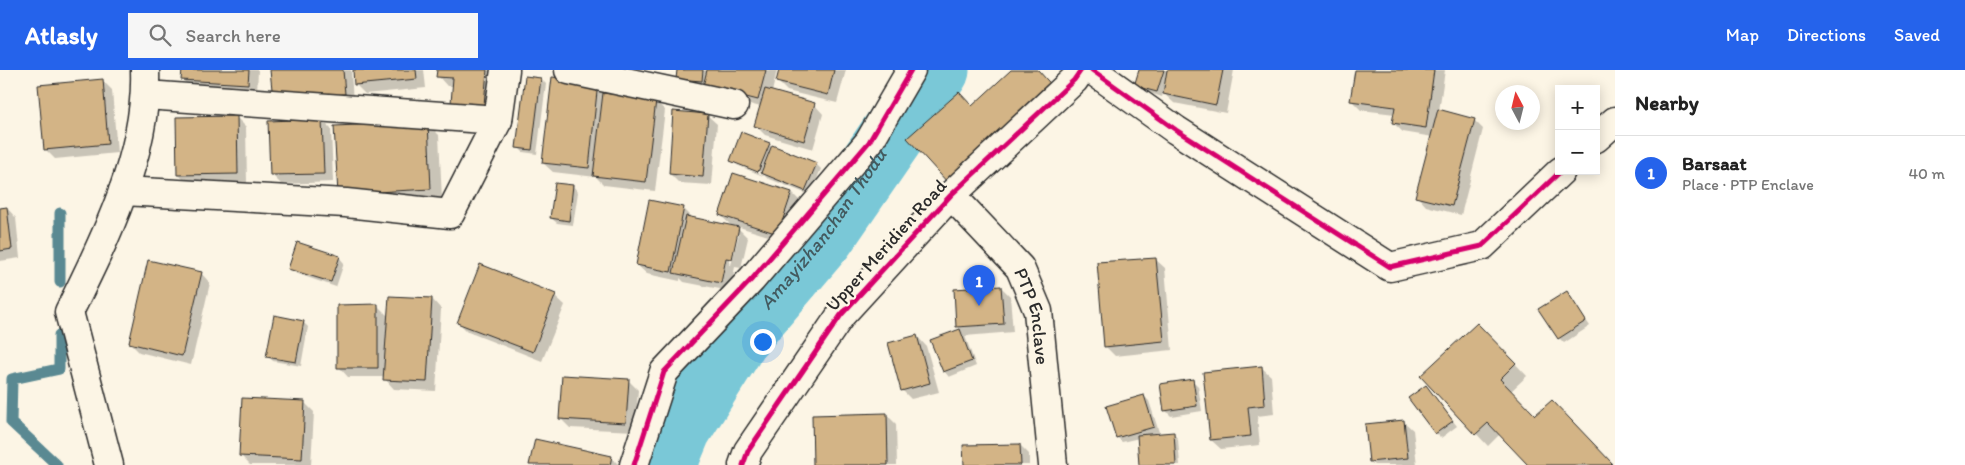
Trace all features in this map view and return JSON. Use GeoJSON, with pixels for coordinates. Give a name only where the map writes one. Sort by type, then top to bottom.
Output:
{"type":"FeatureCollection","features":[{"type":"Feature","properties":{"kind":"street"},"geometry":{"type":"LineString","coordinates":[[123,191],[346,204],[450,214],[498,120],[505,70]]}},
{"type":"Feature","properties":{"kind":"street"},"geometry":{"type":"LineString","coordinates":[[569,70],[734,105]]}},
{"type":"Feature","properties":{"kind":"street"},"geometry":{"type":"LineString","coordinates":[[634,465],[664,372],[752,279],[869,142],[911,70]]}},
{"type":"Feature","properties":{"kind":"street","name":"Upper Meridien Road"},"geometry":{"type":"LineString","coordinates":[[743,465],[748,451],[841,315],[951,195],[1074,80],[1081,70]]}},
{"type":"Feature","properties":{"kind":"street"},"geometry":{"type":"LineString","coordinates":[[1092,70],[1176,130],[1390,267],[1482,246],[1557,175]]}},
{"type":"Feature","properties":{"kind":"street"},"geometry":{"type":"LineString","coordinates":[[110,465],[69,312],[98,254],[129,174],[145,83],[498,120]]}},
{"type":"Feature","properties":{"kind":"street"},"geometry":{"type":"LineString","coordinates":[[1600,134],[1615,121]]}},
{"type":"Feature","properties":{"kind":"street","name":"PTP Enclave"},"geometry":{"type":"LineString","coordinates":[[951,195],[1020,268],[1038,312],[1053,465]]}},
{"type":"Feature","properties":{"kind":"building"},"geometry":{"type":"Polygon","coordinates":[[[182,70],[249,70],[248,84],[181,80],[182,70]]]}},
{"type":"Feature","properties":{"kind":"building"},"geometry":{"type":"Polygon","coordinates":[[[270,70],[343,70],[345,94],[273,99],[270,70]]]}},
{"type":"Feature","properties":{"kind":"building"},"geometry":{"type":"Polygon","coordinates":[[[353,70],[416,70],[417,79],[354,85],[353,70]]]}},
{"type":"Feature","properties":{"kind":"building"},"geometry":{"type":"Polygon","coordinates":[[[437,70],[487,70],[484,105],[451,103],[453,78],[436,77],[437,70]]]}},
{"type":"Feature","properties":{"kind":"building"},"geometry":{"type":"Polygon","coordinates":[[[677,70],[703,70],[702,81],[676,79],[677,70]]]}},
{"type":"Feature","properties":{"kind":"building"},"geometry":{"type":"Polygon","coordinates":[[[707,70],[766,70],[758,100],[703,86],[707,70]]]}},
{"type":"Feature","properties":{"kind":"building"},"geometry":{"type":"Polygon","coordinates":[[[779,70],[834,70],[828,95],[776,82],[779,70]]]}},
{"type":"Feature","properties":{"kind":"building"},"geometry":{"type":"Polygon","coordinates":[[[1011,70],[1038,70],[1056,90],[949,184],[907,138],[959,92],[972,106],[1011,70]]]}},
{"type":"Feature","properties":{"kind":"building"},"geometry":{"type":"Polygon","coordinates":[[[1139,70],[1164,70],[1157,92],[1134,86],[1139,70]]]}},
{"type":"Feature","properties":{"kind":"building"},"geometry":{"type":"Polygon","coordinates":[[[1167,70],[1223,70],[1216,105],[1163,94],[1167,70]]]}},
{"type":"Feature","properties":{"kind":"building"},"geometry":{"type":"Polygon","coordinates":[[[1355,70],[1434,70],[1426,128],[1392,123],[1395,107],[1350,101],[1355,70]]]}},
{"type":"Feature","properties":{"kind":"building"},"geometry":{"type":"Polygon","coordinates":[[[525,76],[541,78],[532,150],[516,148],[525,76]]]}},
{"type":"Feature","properties":{"kind":"building"},"geometry":{"type":"Polygon","coordinates":[[[552,77],[598,82],[589,168],[542,163],[552,77]]]}},
{"type":"Feature","properties":{"kind":"building"},"geometry":{"type":"Polygon","coordinates":[[[103,79],[108,144],[44,150],[38,85],[103,79]]]}},
{"type":"Feature","properties":{"kind":"building"},"geometry":{"type":"Polygon","coordinates":[[[765,89],[815,103],[804,141],[754,126],[765,89]]]}},
{"type":"Feature","properties":{"kind":"building"},"geometry":{"type":"Polygon","coordinates":[[[603,93],[656,100],[646,182],[593,176],[603,93]]]}},
{"type":"Feature","properties":{"kind":"building"},"geometry":{"type":"Polygon","coordinates":[[[1438,109],[1475,119],[1452,206],[1415,197],[1438,109]]]}},
{"type":"Feature","properties":{"kind":"building"},"geometry":{"type":"Polygon","coordinates":[[[673,111],[708,114],[703,177],[669,174],[673,111]]]}},
{"type":"Feature","properties":{"kind":"building"},"geometry":{"type":"Polygon","coordinates":[[[237,116],[238,174],[177,175],[176,117],[237,116]]]}},
{"type":"Feature","properties":{"kind":"building"},"geometry":{"type":"Polygon","coordinates":[[[322,119],[324,174],[270,175],[268,121],[322,119]]]}},
{"type":"Feature","properties":{"kind":"building"},"geometry":{"type":"Polygon","coordinates":[[[428,122],[431,189],[338,194],[334,126],[428,122]]]}},
{"type":"Feature","properties":{"kind":"building"},"geometry":{"type":"Polygon","coordinates":[[[741,132],[770,143],[758,172],[730,161],[741,132]]]}},
{"type":"Feature","properties":{"kind":"building"},"geometry":{"type":"Polygon","coordinates":[[[772,145],[817,163],[805,191],[761,173],[772,145]]]}},
{"type":"Feature","properties":{"kind":"building"},"geometry":{"type":"Polygon","coordinates":[[[733,173],[792,192],[778,234],[719,215],[733,173]]]}},
{"type":"Feature","properties":{"kind":"building"},"geometry":{"type":"Polygon","coordinates":[[[555,183],[573,185],[569,221],[550,218],[555,183]]]}},
{"type":"Feature","properties":{"kind":"building"},"geometry":{"type":"Polygon","coordinates":[[[649,200],[684,207],[671,272],[636,265],[649,200]]]}},
{"type":"Feature","properties":{"kind":"building"},"geometry":{"type":"Polygon","coordinates":[[[7,207],[12,249],[0,251],[0,208],[7,207]]]}},
{"type":"Feature","properties":{"kind":"building"},"geometry":{"type":"Polygon","coordinates":[[[686,216],[739,227],[732,259],[726,258],[721,283],[673,273],[686,216]]]}},
{"type":"Feature","properties":{"kind":"building"},"geometry":{"type":"Polygon","coordinates":[[[297,242],[340,256],[331,282],[288,269],[297,242]]]}},
{"type":"Feature","properties":{"kind":"building"},"geometry":{"type":"Polygon","coordinates":[[[1156,258],[1164,341],[1104,347],[1097,262],[1156,258]]]}},
{"type":"Feature","properties":{"kind":"building"},"geometry":{"type":"Polygon","coordinates":[[[148,260],[202,272],[182,356],[129,343],[148,260]]]}},
{"type":"Feature","properties":{"kind":"building"},"geometry":{"type":"Polygon","coordinates":[[[480,264],[556,294],[533,352],[457,323],[480,264]]]}},
{"type":"Feature","properties":{"kind":"building"},"geometry":{"type":"Polygon","coordinates":[[[1001,286],[1004,324],[956,327],[954,289],[1001,286]]]}},
{"type":"Feature","properties":{"kind":"building"},"geometry":{"type":"Polygon","coordinates":[[[1567,291],[1586,321],[1558,339],[1538,309],[1567,291]]]}},
{"type":"Feature","properties":{"kind":"building"},"geometry":{"type":"Polygon","coordinates":[[[389,296],[432,298],[427,382],[383,380],[389,296]]]}},
{"type":"Feature","properties":{"kind":"building"},"geometry":{"type":"Polygon","coordinates":[[[378,304],[378,368],[337,368],[337,305],[378,304]]]}},
{"type":"Feature","properties":{"kind":"building"},"geometry":{"type":"Polygon","coordinates":[[[274,315],[304,321],[296,362],[266,357],[274,315]]]}},
{"type":"Feature","properties":{"kind":"building"},"geometry":{"type":"Polygon","coordinates":[[[1477,323],[1516,363],[1500,379],[1535,415],[1552,400],[1612,463],[1610,465],[1528,465],[1488,423],[1475,435],[1420,376],[1477,323]]]}},
{"type":"Feature","properties":{"kind":"building"},"geometry":{"type":"Polygon","coordinates":[[[960,329],[972,361],[943,372],[930,340],[960,329]]]}},
{"type":"Feature","properties":{"kind":"building"},"geometry":{"type":"Polygon","coordinates":[[[917,335],[930,383],[901,391],[888,343],[917,335]]]}},
{"type":"Feature","properties":{"kind":"building"},"geometry":{"type":"Polygon","coordinates":[[[1262,366],[1265,405],[1248,407],[1251,436],[1210,440],[1203,372],[1262,366]]]}},
{"type":"Feature","properties":{"kind":"building"},"geometry":{"type":"Polygon","coordinates":[[[562,375],[629,379],[626,423],[559,419],[562,375]]]}},
{"type":"Feature","properties":{"kind":"building"},"geometry":{"type":"Polygon","coordinates":[[[1193,379],[1197,406],[1164,411],[1160,384],[1193,379]]]}},
{"type":"Feature","properties":{"kind":"building"},"geometry":{"type":"Polygon","coordinates":[[[1426,385],[1453,421],[1435,434],[1408,398],[1426,385]]]}},
{"type":"Feature","properties":{"kind":"building"},"geometry":{"type":"Polygon","coordinates":[[[1144,395],[1154,427],[1116,438],[1106,406],[1144,395]]]}},
{"type":"Feature","properties":{"kind":"building"},"geometry":{"type":"Polygon","coordinates":[[[242,398],[305,401],[302,459],[239,456],[242,398]]]}},
{"type":"Feature","properties":{"kind":"building"},"geometry":{"type":"Polygon","coordinates":[[[887,413],[888,465],[813,465],[812,415],[887,413]]]}},
{"type":"Feature","properties":{"kind":"building"},"geometry":{"type":"Polygon","coordinates":[[[1404,420],[1408,458],[1369,462],[1365,424],[1404,420]]]}},
{"type":"Feature","properties":{"kind":"building"},"geometry":{"type":"Polygon","coordinates":[[[1174,432],[1176,465],[1139,465],[1137,435],[1174,432]]]}},
{"type":"Feature","properties":{"kind":"building"},"geometry":{"type":"Polygon","coordinates":[[[535,439],[612,456],[610,465],[529,465],[535,439]]]}},
{"type":"Feature","properties":{"kind":"building"},"geometry":{"type":"Polygon","coordinates":[[[1020,444],[1021,465],[964,465],[963,445],[1020,444]]]}},
{"type":"Feature","properties":{"kind":"waterway","name":"Amayizhanchan Thodu"},"geometry":{"type":"LineString","coordinates":[[664,465],[679,429],[737,337],[822,237],[937,70]]}},
{"type":"Feature","properties":{"kind":"waterway"},"geometry":{"type":"LineString","coordinates":[[60,213],[60,282]]}},
{"type":"Feature","properties":{"kind":"waterway"},"geometry":{"type":"LineString","coordinates":[[57,465],[11,422],[12,379],[59,369],[59,335]]}},
{"type":"Feature","properties":{"kind":"cycle path"},"geometry":{"type":"LineString","coordinates":[[634,465],[664,372],[752,279],[869,142],[911,70]]}},
{"type":"Feature","properties":{"kind":"cycle path"},"geometry":{"type":"LineString","coordinates":[[743,465],[748,451],[841,315],[951,195],[1074,80],[1081,70]]}},
{"type":"Feature","properties":{"kind":"cycle path"},"geometry":{"type":"LineString","coordinates":[[1092,70],[1176,130],[1390,267],[1482,246],[1557,175]]}},
{"type":"Feature","properties":{"kind":"place","name":"Barsaat"},"geometry":{"type":"Point","coordinates":[979,306]}}]}
